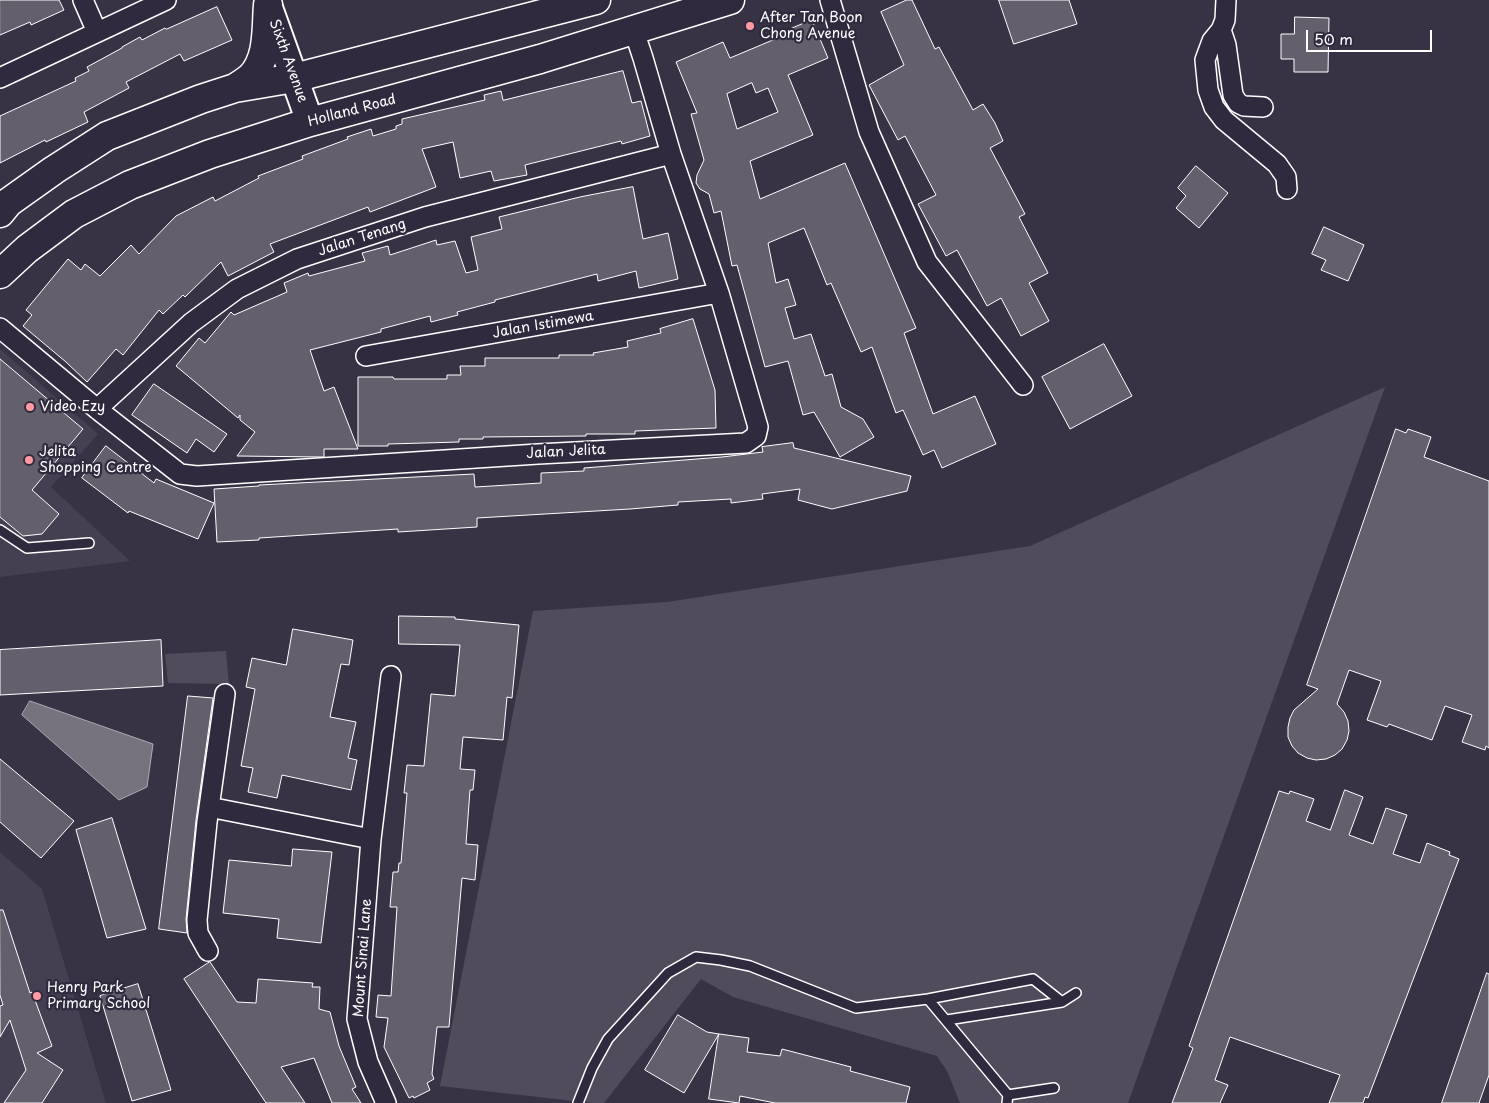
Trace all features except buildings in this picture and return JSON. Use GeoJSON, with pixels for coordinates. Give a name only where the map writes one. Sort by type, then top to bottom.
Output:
{"type":"FeatureCollection","features":[{"type":"Feature","properties":{"kind":"main road"},"geometry":{"type":"LineString","coordinates":[[3,202],[107,136],[200,99],[235,88],[294,78],[596,0]]}},
{"type":"Feature","properties":{"kind":"main road","name":"Holland Road"},"geometry":{"type":"LineString","coordinates":[[0,274],[27,250],[74,214],[130,185],[210,154],[310,122],[540,59],[730,0]]}},
{"type":"Feature","properties":{"kind":"main road"},"geometry":{"type":"LineString","coordinates":[[235,88],[250,77],[259,65],[264,53],[267,2]]}},
{"type":"Feature","properties":{"kind":"main road","name":"Sixth Avenue"},"geometry":{"type":"LineString","coordinates":[[267,2],[310,122]]}},
{"type":"Feature","properties":{"kind":"street"},"geometry":{"type":"LineString","coordinates":[[84,0],[97,32]]}},
{"type":"Feature","properties":{"kind":"street"},"geometry":{"type":"LineString","coordinates":[[0,78],[166,0]]}},
{"type":"Feature","properties":{"kind":"street"},"geometry":{"type":"LineString","coordinates":[[830,0],[868,132],[927,262],[1023,385]]}},
{"type":"Feature","properties":{"kind":"street"},"geometry":{"type":"LineString","coordinates":[[1226,0],[1225,20],[1221,30],[1212,41],[1205,60],[1208,90],[1214,107],[1224,120],[1277,164],[1286,177],[1287,189]]}},
{"type":"Feature","properties":{"kind":"street"},"geometry":{"type":"LineString","coordinates":[[1221,30],[1226,45],[1233,94],[1238,103],[1244,106],[1263,107]]}},
{"type":"Feature","properties":{"kind":"street","name":"Jalan Jelita"},"geometry":{"type":"LineString","coordinates":[[4,334],[97,410],[180,474],[197,476],[538,454],[746,443],[756,436],[758,427],[719,293],[671,154],[634,31]]}},
{"type":"Feature","properties":{"kind":"street","name":"Jalan Tenang"},"geometry":{"type":"LineString","coordinates":[[97,410],[191,323],[237,289],[297,259],[425,217],[671,154]]}},
{"type":"Feature","properties":{"kind":"street","name":"Jalan Istimewa"},"geometry":{"type":"LineString","coordinates":[[366,356],[719,293]]}},
{"type":"Feature","properties":{"kind":"street","name":"Mount Sinai Lane"},"geometry":{"type":"LineString","coordinates":[[386,1103],[368,1062],[357,1020],[371,839],[391,676]]}},
{"type":"Feature","properties":{"kind":"street"},"geometry":{"type":"LineString","coordinates":[[208,950],[198,933],[197,920],[224,694]]}},
{"type":"Feature","properties":{"kind":"street"},"geometry":{"type":"LineString","coordinates":[[209,807],[371,839]]}},
{"type":"Feature","properties":{"kind":"lane"},"geometry":{"type":"LineString","coordinates":[[0,530],[27,548],[89,542]]}},
{"type":"Feature","properties":{"kind":"lane"},"geometry":{"type":"LineString","coordinates":[[578,1103],[592,1068],[608,1039],[668,973],[696,957],[750,966],[856,1008],[928,999],[1033,979],[1062,1002]]}},
{"type":"Feature","properties":{"kind":"lane"},"geometry":{"type":"LineString","coordinates":[[947,1020],[1062,1002],[1076,993]]}},
{"type":"Feature","properties":{"kind":"lane"},"geometry":{"type":"LineString","coordinates":[[928,999],[947,1020],[1007,1099],[1054,1088]]}},
{"type":"Feature","properties":{"kind":"shaded area"},"geometry":{"type":"Polygon","coordinates":[[[0,349],[98,434],[51,487],[130,561],[0,577],[0,349]]]}},
{"type":"Feature","properties":{"kind":"shaded area"},"geometry":{"type":"Polygon","coordinates":[[[1385,387],[1128,1103],[960,1103],[947,1071],[937,1056],[733,997],[701,979],[604,1103],[440,1086],[533,611],[667,602],[1030,546],[1385,387]]]}},
{"type":"Feature","properties":{"kind":"shaded area"},"geometry":{"type":"Polygon","coordinates":[[[226,651],[229,684],[168,683],[165,654],[226,651]]]}},
{"type":"Feature","properties":{"kind":"shaded area"},"geometry":{"type":"Polygon","coordinates":[[[30,701],[153,744],[147,787],[119,800],[22,715],[30,701]]]}},
{"type":"Feature","properties":{"kind":"shaded area","name":"Henry Park Primary School"},"geometry":{"type":"Polygon","coordinates":[[[0,852],[42,889],[106,1103],[0,1103],[0,852]]]}},
{"type":"Feature","properties":{"kind":"place","name":"After Tan Boon Chong Avenue"},"geometry":{"type":"Point","coordinates":[750,26]}},
{"type":"Feature","properties":{"kind":"place","name":"Video Ezy"},"geometry":{"type":"Point","coordinates":[30,407]}},
{"type":"Feature","properties":{"kind":"place","name":"Jelita Shopping Centre"},"geometry":{"type":"Point","coordinates":[29,460]}},
{"type":"Feature","properties":{"kind":"place","name":"Henry Park Primary School"},"geometry":{"type":"Point","coordinates":[37,996]}}]}
